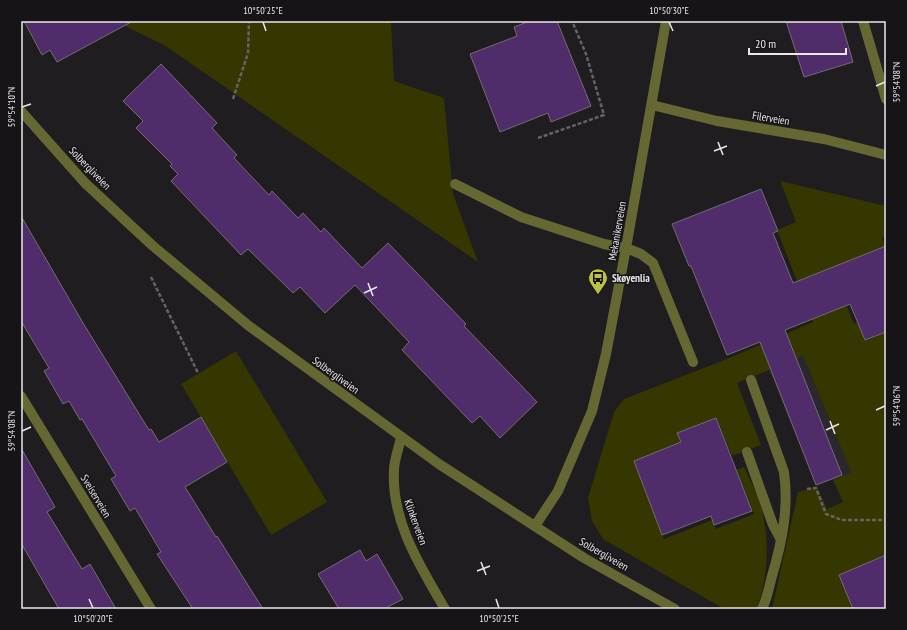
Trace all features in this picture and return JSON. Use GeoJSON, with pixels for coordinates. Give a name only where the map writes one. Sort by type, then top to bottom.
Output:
{"type":"FeatureCollection","features":[{"type":"Feature","properties":{"kind":"street","name":"Mekanikerveien"},"geometry":{"type":"LineString","coordinates":[[535,526],[558,491],[592,411],[606,354],[666,21]]}},
{"type":"Feature","properties":{"kind":"street"},"geometry":{"type":"LineString","coordinates":[[863,21],[886,99]]}},
{"type":"Feature","properties":{"kind":"street","name":"Filerveien"},"geometry":{"type":"LineString","coordinates":[[652,105],[717,120],[824,139],[886,155]]}},
{"type":"Feature","properties":{"kind":"street","name":"Solbergliveien"},"geometry":{"type":"LineString","coordinates":[[21,110],[85,183],[153,246],[249,326],[401,438],[584,558],[675,609]]}},
{"type":"Feature","properties":{"kind":"street"},"geometry":{"type":"LineString","coordinates":[[455,184],[521,217],[604,244],[626,248],[641,254],[653,264],[693,362]]}},
{"type":"Feature","properties":{"kind":"street"},"geometry":{"type":"LineString","coordinates":[[751,380],[784,472],[786,490],[786,511],[781,540],[762,609]]}},
{"type":"Feature","properties":{"kind":"street","name":"Sveiserveien"},"geometry":{"type":"LineString","coordinates":[[21,396],[151,609]]}},
{"type":"Feature","properties":{"kind":"street","name":"Klinkerveien"},"geometry":{"type":"LineString","coordinates":[[401,438],[394,468],[394,494],[396,510],[408,539],[445,609]]}},
{"type":"Feature","properties":{"kind":"street"},"geometry":{"type":"LineString","coordinates":[[747,452],[773,525],[781,540]]}},
{"type":"Feature","properties":{"kind":"path"},"geometry":{"type":"LineString","coordinates":[[233,99],[248,53],[249,21]]}},
{"type":"Feature","properties":{"kind":"path"},"geometry":{"type":"LineString","coordinates":[[538,138],[604,115],[586,54],[572,21]]}},
{"type":"Feature","properties":{"kind":"path"},"geometry":{"type":"LineString","coordinates":[[151,276],[198,373]]}},
{"type":"Feature","properties":{"kind":"path"},"geometry":{"type":"LineString","coordinates":[[786,490],[816,488],[826,514],[842,520],[886,520]]}},
{"type":"Feature","properties":{"kind":"shaded area"},"geometry":{"type":"Polygon","coordinates":[[[123,21],[391,21],[394,81],[444,98],[453,194],[478,262],[164,45],[125,26],[123,21]]]}},
{"type":"Feature","properties":{"kind":"shaded area"},"geometry":{"type":"Polygon","coordinates":[[[780,181],[886,206],[886,236],[882,238],[886,248],[839,287],[854,324],[860,321],[868,340],[886,332],[886,609],[772,609],[798,492],[817,487],[827,509],[843,502],[833,480],[851,472],[803,356],[737,383],[761,445],[732,456],[717,419],[678,434],[681,444],[635,463],[664,539],[712,520],[716,529],[754,514],[737,470],[744,467],[757,493],[765,523],[767,548],[766,572],[757,609],[724,609],[603,539],[592,521],[588,498],[614,412],[624,399],[727,359],[813,322],[777,230],[796,222],[780,181]]]}},
{"type":"Feature","properties":{"kind":"shaded area"},"geometry":{"type":"Polygon","coordinates":[[[236,351],[327,502],[271,535],[181,384],[236,351]]]}},
{"type":"Feature","properties":{"kind":"shaded area"},"geometry":{"type":"Polygon","coordinates":[[[803,356],[851,472],[817,486],[769,370],[803,356]]]}},
{"type":"Feature","properties":{"kind":"building"},"geometry":{"type":"Polygon","coordinates":[[[24,21],[133,21],[57,62],[50,50],[42,55],[24,21]]]}},
{"type":"Feature","properties":{"kind":"building"},"geometry":{"type":"Polygon","coordinates":[[[530,21],[557,21],[591,106],[551,122],[548,113],[500,132],[470,54],[517,36],[514,27],[530,21]]]}},
{"type":"Feature","properties":{"kind":"building"},"geometry":{"type":"Polygon","coordinates":[[[786,21],[841,21],[853,62],[804,77],[786,21]]]}},
{"type":"Feature","properties":{"kind":"building"},"geometry":{"type":"Polygon","coordinates":[[[161,64],[217,123],[212,128],[237,155],[234,158],[269,195],[272,191],[298,218],[303,213],[321,232],[324,228],[362,268],[388,243],[466,324],[464,326],[537,402],[500,438],[480,416],[472,423],[402,350],[409,342],[355,285],[325,313],[300,287],[293,293],[248,249],[241,255],[171,181],[178,174],[170,166],[172,164],[136,128],[143,121],[123,101],[161,64]]]}},
{"type":"Feature","properties":{"kind":"building"},"geometry":{"type":"Polygon","coordinates":[[[761,189],[778,231],[773,233],[793,283],[886,246],[886,332],[865,340],[850,304],[785,330],[842,475],[816,485],[760,342],[727,355],[691,266],[689,266],[672,224],[761,189]]]}},
{"type":"Feature","properties":{"kind":"building"},"geometry":{"type":"Polygon","coordinates":[[[21,216],[83,323],[149,430],[151,429],[159,442],[201,417],[227,462],[185,487],[263,609],[193,609],[157,554],[161,552],[135,508],[130,511],[111,479],[116,476],[82,419],[80,420],[69,401],[63,404],[44,371],[49,368],[21,321],[21,216]]]}},
{"type":"Feature","properties":{"kind":"building"},"geometry":{"type":"Polygon","coordinates":[[[716,418],[752,511],[714,525],[711,516],[662,535],[634,461],[681,442],[677,433],[716,418]]]}},
{"type":"Feature","properties":{"kind":"building"},"geometry":{"type":"Polygon","coordinates":[[[21,448],[55,507],[47,512],[82,569],[90,564],[116,609],[59,609],[21,543],[21,448]]]}},
{"type":"Feature","properties":{"kind":"building"},"geometry":{"type":"Polygon","coordinates":[[[360,550],[366,561],[377,554],[403,599],[384,609],[339,609],[318,574],[360,550]]]}},
{"type":"Feature","properties":{"kind":"building"},"geometry":{"type":"Polygon","coordinates":[[[886,555],[886,609],[853,609],[839,575],[886,555]]]}},
{"type":"Feature","properties":{"kind":"place","name":"Skøyenlia"},"geometry":{"type":"Point","coordinates":[598,295]}}]}
